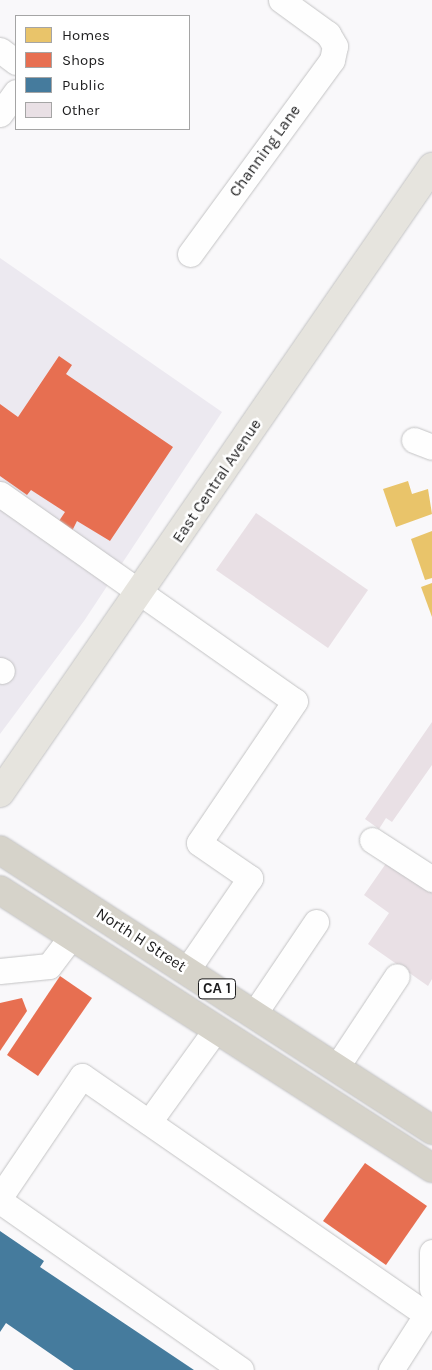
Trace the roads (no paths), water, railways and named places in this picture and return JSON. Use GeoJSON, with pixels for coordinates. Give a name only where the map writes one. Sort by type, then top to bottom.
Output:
{"type":"FeatureCollection","features":[{"type":"Feature","properties":{"kind":"highway","name":"North H Street"},"geometry":{"type":"LineString","coordinates":[[0,850],[432,1130]]}},
{"type":"Feature","properties":{"kind":"highway","name":"CA 1"},"geometry":{"type":"LineString","coordinates":[[0,890],[432,1168]]}},
{"type":"Feature","properties":{"kind":"main road","name":"East Central Avenue"},"geometry":{"type":"LineString","coordinates":[[0,793],[141,592],[432,167]]}},
{"type":"Feature","properties":{"kind":"street","name":"Channing Lane"},"geometry":{"type":"LineString","coordinates":[[190,254],[332,60],[335,46],[328,34],[281,0]]}},
{"type":"Feature","properties":{"kind":"street"},"geometry":{"type":"LineString","coordinates":[[0,50],[15,61]]}},
{"type":"Feature","properties":{"kind":"street"},"geometry":{"type":"LineString","coordinates":[[0,114],[15,93]]}},
{"type":"Feature","properties":{"kind":"street"},"geometry":{"type":"LineString","coordinates":[[0,494],[141,592],[160,610],[295,701],[199,843],[250,878],[186,970]]}},
{"type":"Feature","properties":{"kind":"street"},"geometry":{"type":"LineString","coordinates":[[372,840],[432,879]]}},
{"type":"Feature","properties":{"kind":"street"},"geometry":{"type":"LineString","coordinates":[[254,1014],[316,922]]}},
{"type":"Feature","properties":{"kind":"street"},"geometry":{"type":"LineString","coordinates":[[0,971],[49,966],[72,936]]}},
{"type":"Feature","properties":{"kind":"street"},"geometry":{"type":"LineString","coordinates":[[336,1068],[397,976]]}},
{"type":"Feature","properties":{"kind":"street"},"geometry":{"type":"LineString","coordinates":[[149,1122],[216,1029]]}},
{"type":"Feature","properties":{"kind":"street"},"geometry":{"type":"LineString","coordinates":[[241,1370],[0,1199],[82,1076],[430,1311],[391,1370]]}},
{"type":"Feature","properties":{"kind":"street"},"geometry":{"type":"LineString","coordinates":[[432,1252],[432,1289]]}}]}
